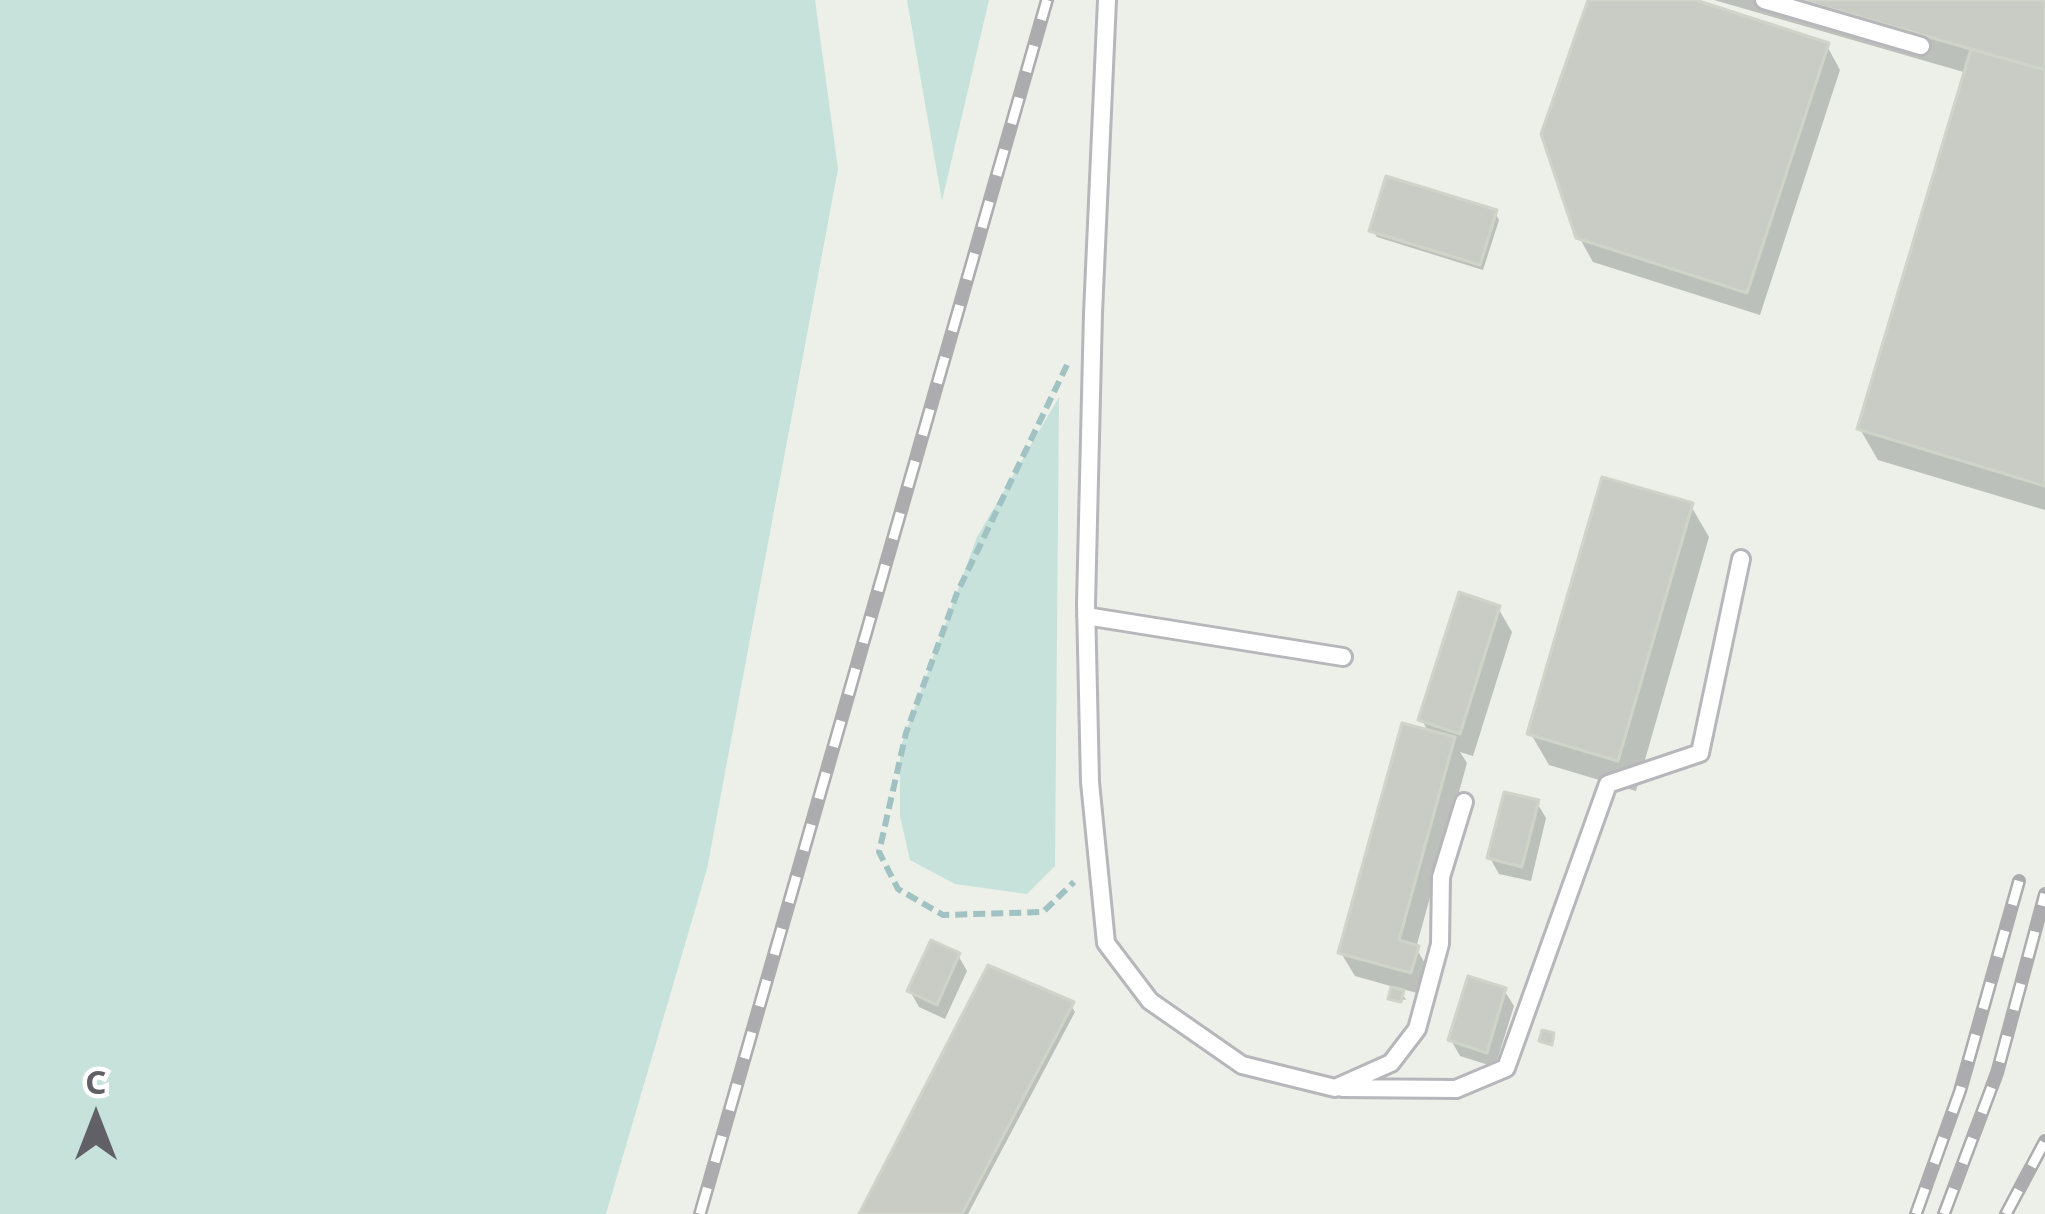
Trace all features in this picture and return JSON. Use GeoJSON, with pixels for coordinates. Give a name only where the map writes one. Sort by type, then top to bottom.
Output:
{"type":"FeatureCollection","features":[{"type":"Feature","properties":{"kind":"lane"},"geometry":{"type":"LineString","coordinates":[[1107,0],[1086,616],[1090,782],[1106,943],[1150,1001],[1242,1065],[1335,1088],[1456,1089],[1507,1068],[1608,784],[1700,753],[1741,559]]}},
{"type":"Feature","properties":{"kind":"lane"},"geometry":{"type":"LineString","coordinates":[[1764,0],[1922,46]]}},
{"type":"Feature","properties":{"kind":"lane"},"geometry":{"type":"LineString","coordinates":[[1086,616],[1343,657]]}},
{"type":"Feature","properties":{"kind":"lane"},"geometry":{"type":"LineString","coordinates":[[1335,1088],[1391,1063],[1417,1029],[1440,944],[1441,877],[1464,802]]}},
{"type":"Feature","properties":{"kind":"path"},"geometry":{"type":"LineString","coordinates":[[1072,354],[957,593],[906,733],[879,852],[898,889],[944,915],[1043,912],[1097,858]]}},
{"type":"Feature","properties":{"kind":"shaded area"},"geometry":{"type":"Polygon","coordinates":[[[0,0],[815,0],[838,169],[707,869],[606,1214],[0,1214],[0,0]]]}},
{"type":"Feature","properties":{"kind":"shaded area"},"geometry":{"type":"Polygon","coordinates":[[[907,0],[989,0],[942,201],[907,0]]]}},
{"type":"Feature","properties":{"kind":"shaded area"},"geometry":{"type":"Polygon","coordinates":[[[1059,397],[1055,866],[1027,894],[955,884],[910,860],[900,816],[900,748],[977,537],[1059,397]]]}},
{"type":"Feature","properties":{"kind":"building"},"geometry":{"type":"Polygon","coordinates":[[[1588,0],[1696,0],[1829,43],[1747,293],[1576,238],[1541,134],[1588,0]]]}},
{"type":"Feature","properties":{"kind":"building"},"geometry":{"type":"Polygon","coordinates":[[[1800,0],[2045,0],[2045,70],[1971,49],[1800,0]]]}},
{"type":"Feature","properties":{"kind":"building"},"geometry":{"type":"Polygon","coordinates":[[[1971,49],[2045,70],[2045,486],[1857,429],[1971,49]]]}},
{"type":"Feature","properties":{"kind":"building"},"geometry":{"type":"Polygon","coordinates":[[[1386,176],[1497,210],[1480,265],[1369,231],[1386,176]]]}},
{"type":"Feature","properties":{"kind":"building"},"geometry":{"type":"Polygon","coordinates":[[[1602,477],[1693,503],[1618,761],[1527,734],[1602,477]]]}},
{"type":"Feature","properties":{"kind":"building"},"geometry":{"type":"Polygon","coordinates":[[[1459,592],[1500,606],[1460,734],[1418,720],[1459,592]]]}},
{"type":"Feature","properties":{"kind":"building"},"geometry":{"type":"Polygon","coordinates":[[[1402,723],[1455,737],[1399,940],[1419,946],[1411,973],[1338,953],[1402,723]]]}},
{"type":"Feature","properties":{"kind":"building"},"geometry":{"type":"Polygon","coordinates":[[[1504,792],[1539,800],[1522,867],[1487,858],[1504,792]]]}},
{"type":"Feature","properties":{"kind":"building"},"geometry":{"type":"Polygon","coordinates":[[[931,940],[960,953],[937,1005],[907,991],[931,940]]]}},
{"type":"Feature","properties":{"kind":"building"},"geometry":{"type":"Polygon","coordinates":[[[988,965],[1074,1002],[962,1214],[859,1214],[988,965]]]}},
{"type":"Feature","properties":{"kind":"building"},"geometry":{"type":"Polygon","coordinates":[[[1468,976],[1506,988],[1487,1053],[1448,1040],[1468,976]]]}},
{"type":"Feature","properties":{"kind":"building"},"geometry":{"type":"Polygon","coordinates":[[[1391,987],[1404,990],[1401,1002],[1388,999],[1391,987]]]}},
{"type":"Feature","properties":{"kind":"building"},"geometry":{"type":"Polygon","coordinates":[[[1542,1030],[1554,1033],[1552,1045],[1539,1041],[1542,1030]]]}},
{"type":"Feature","properties":{"kind":"railway"},"geometry":{"type":"LineString","coordinates":[[700,1214],[1047,0]]}},
{"type":"Feature","properties":{"kind":"railway"},"geometry":{"type":"LineString","coordinates":[[1916,1214],[1960,1091],[2019,881]]}},
{"type":"Feature","properties":{"kind":"railway"},"geometry":{"type":"LineString","coordinates":[[1944,1214],[1997,1073],[2045,894]]}},
{"type":"Feature","properties":{"kind":"railway"},"geometry":{"type":"LineString","coordinates":[[2006,1214],[2045,1141]]}}]}
